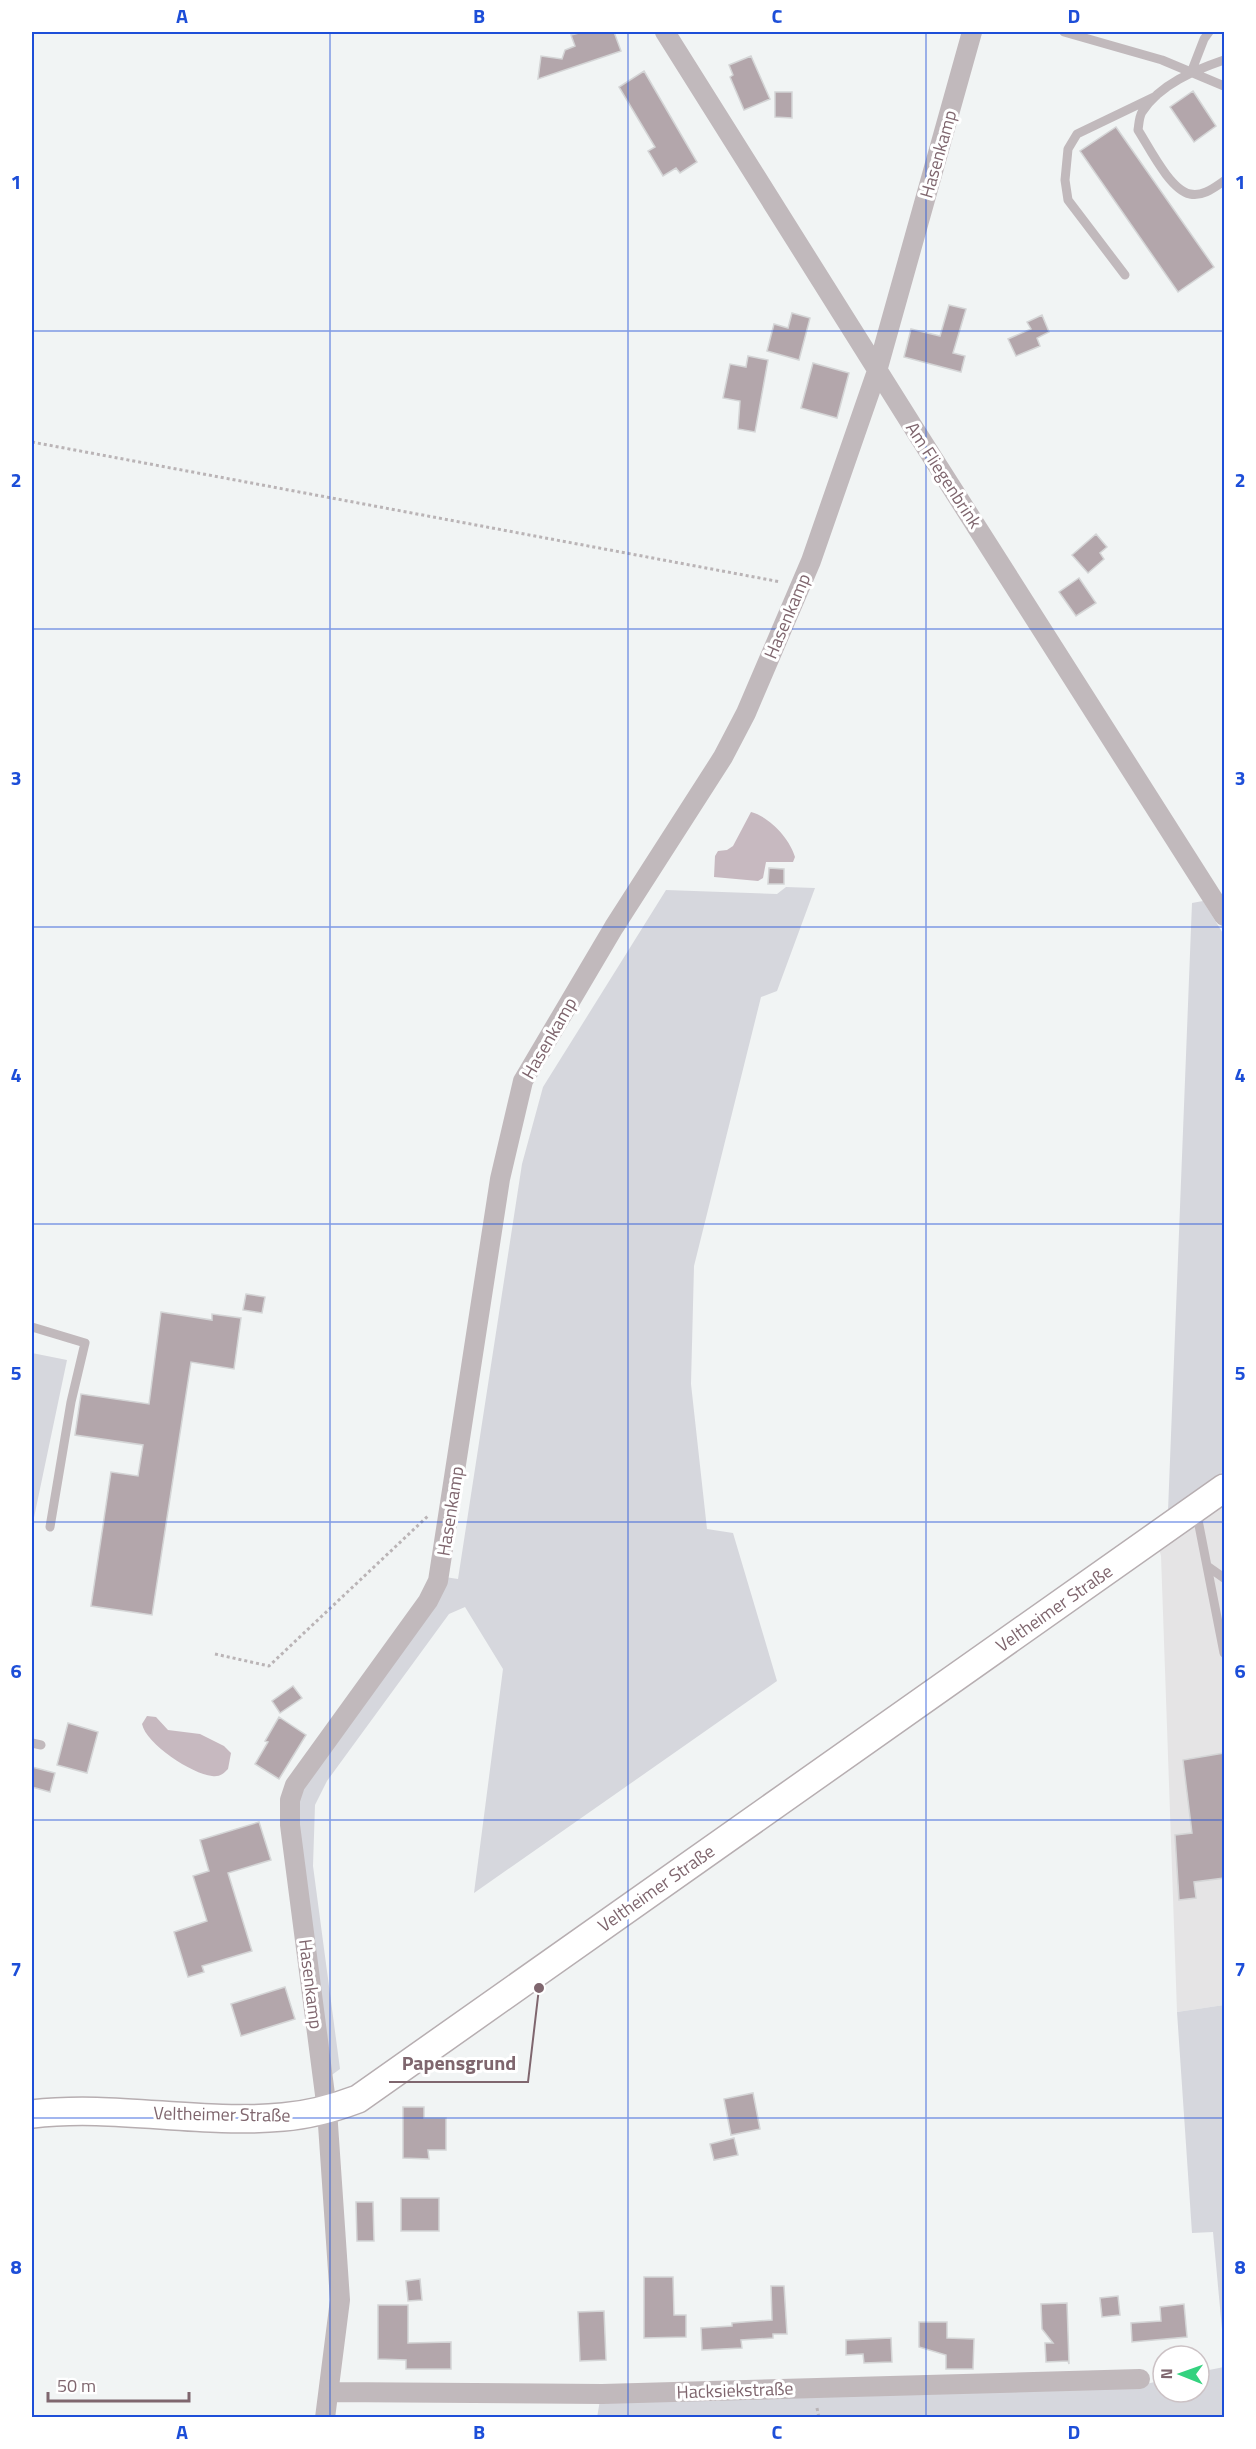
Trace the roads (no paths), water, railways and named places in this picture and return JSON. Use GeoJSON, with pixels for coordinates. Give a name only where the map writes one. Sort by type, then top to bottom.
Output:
{"type":"FeatureCollection","features":[{"type":"Feature","properties":{"kind":"main road","name":"Veltheimer Straße"},"geometry":{"type":"LineString","coordinates":[[32,2114],[98,2111],[225,2118],[283,2117],[327,2110],[358,2099],[1224,1488]]}},
{"type":"Feature","properties":{"kind":"street","name":"Am Fliegenbrink"},"geometry":{"type":"LineString","coordinates":[[665,32],[877,371],[1224,916]]}},
{"type":"Feature","properties":{"kind":"street","name":"Hasenkamp"},"geometry":{"type":"LineString","coordinates":[[325,2418],[340,2300],[327,2110],[290,1825],[290,1800],[295,1785],[428,1601],[440,1572],[500,1179],[523,1082],[614,927],[723,757],[746,713],[811,561],[877,371],[972,32]]}},
{"type":"Feature","properties":{"kind":"street","name":"Hacksiekstraße"},"geometry":{"type":"LineString","coordinates":[[329,2392],[602,2394],[1140,2379]]}},
{"type":"Feature","properties":{"kind":"lane"},"geometry":{"type":"LineString","coordinates":[[1064,32],[1192,70],[1224,86]]}},
{"type":"Feature","properties":{"kind":"lane"},"geometry":{"type":"LineString","coordinates":[[1192,70],[1209,32]]}},
{"type":"Feature","properties":{"kind":"lane"},"geometry":{"type":"LineString","coordinates":[[1125,275],[1068,200],[1065,180],[1068,149],[1077,134],[1156,96],[1192,70],[1224,60]]}},
{"type":"Feature","properties":{"kind":"lane"},"geometry":{"type":"LineString","coordinates":[[1156,96],[1140,114],[1138,130],[1178,188],[1191,195],[1206,192],[1224,181]]}},
{"type":"Feature","properties":{"kind":"lane"},"geometry":{"type":"LineString","coordinates":[[32,1327],[85,1343],[71,1402],[50,1527]]}},
{"type":"Feature","properties":{"kind":"lane"},"geometry":{"type":"LineString","coordinates":[[1196,1508],[1224,1653]]}},
{"type":"Feature","properties":{"kind":"lane"},"geometry":{"type":"LineString","coordinates":[[1207,1566],[1224,1578]]}},
{"type":"Feature","properties":{"kind":"place","name":"Papensgrund"},"geometry":{"type":"Point","coordinates":[539,1988]}}]}
